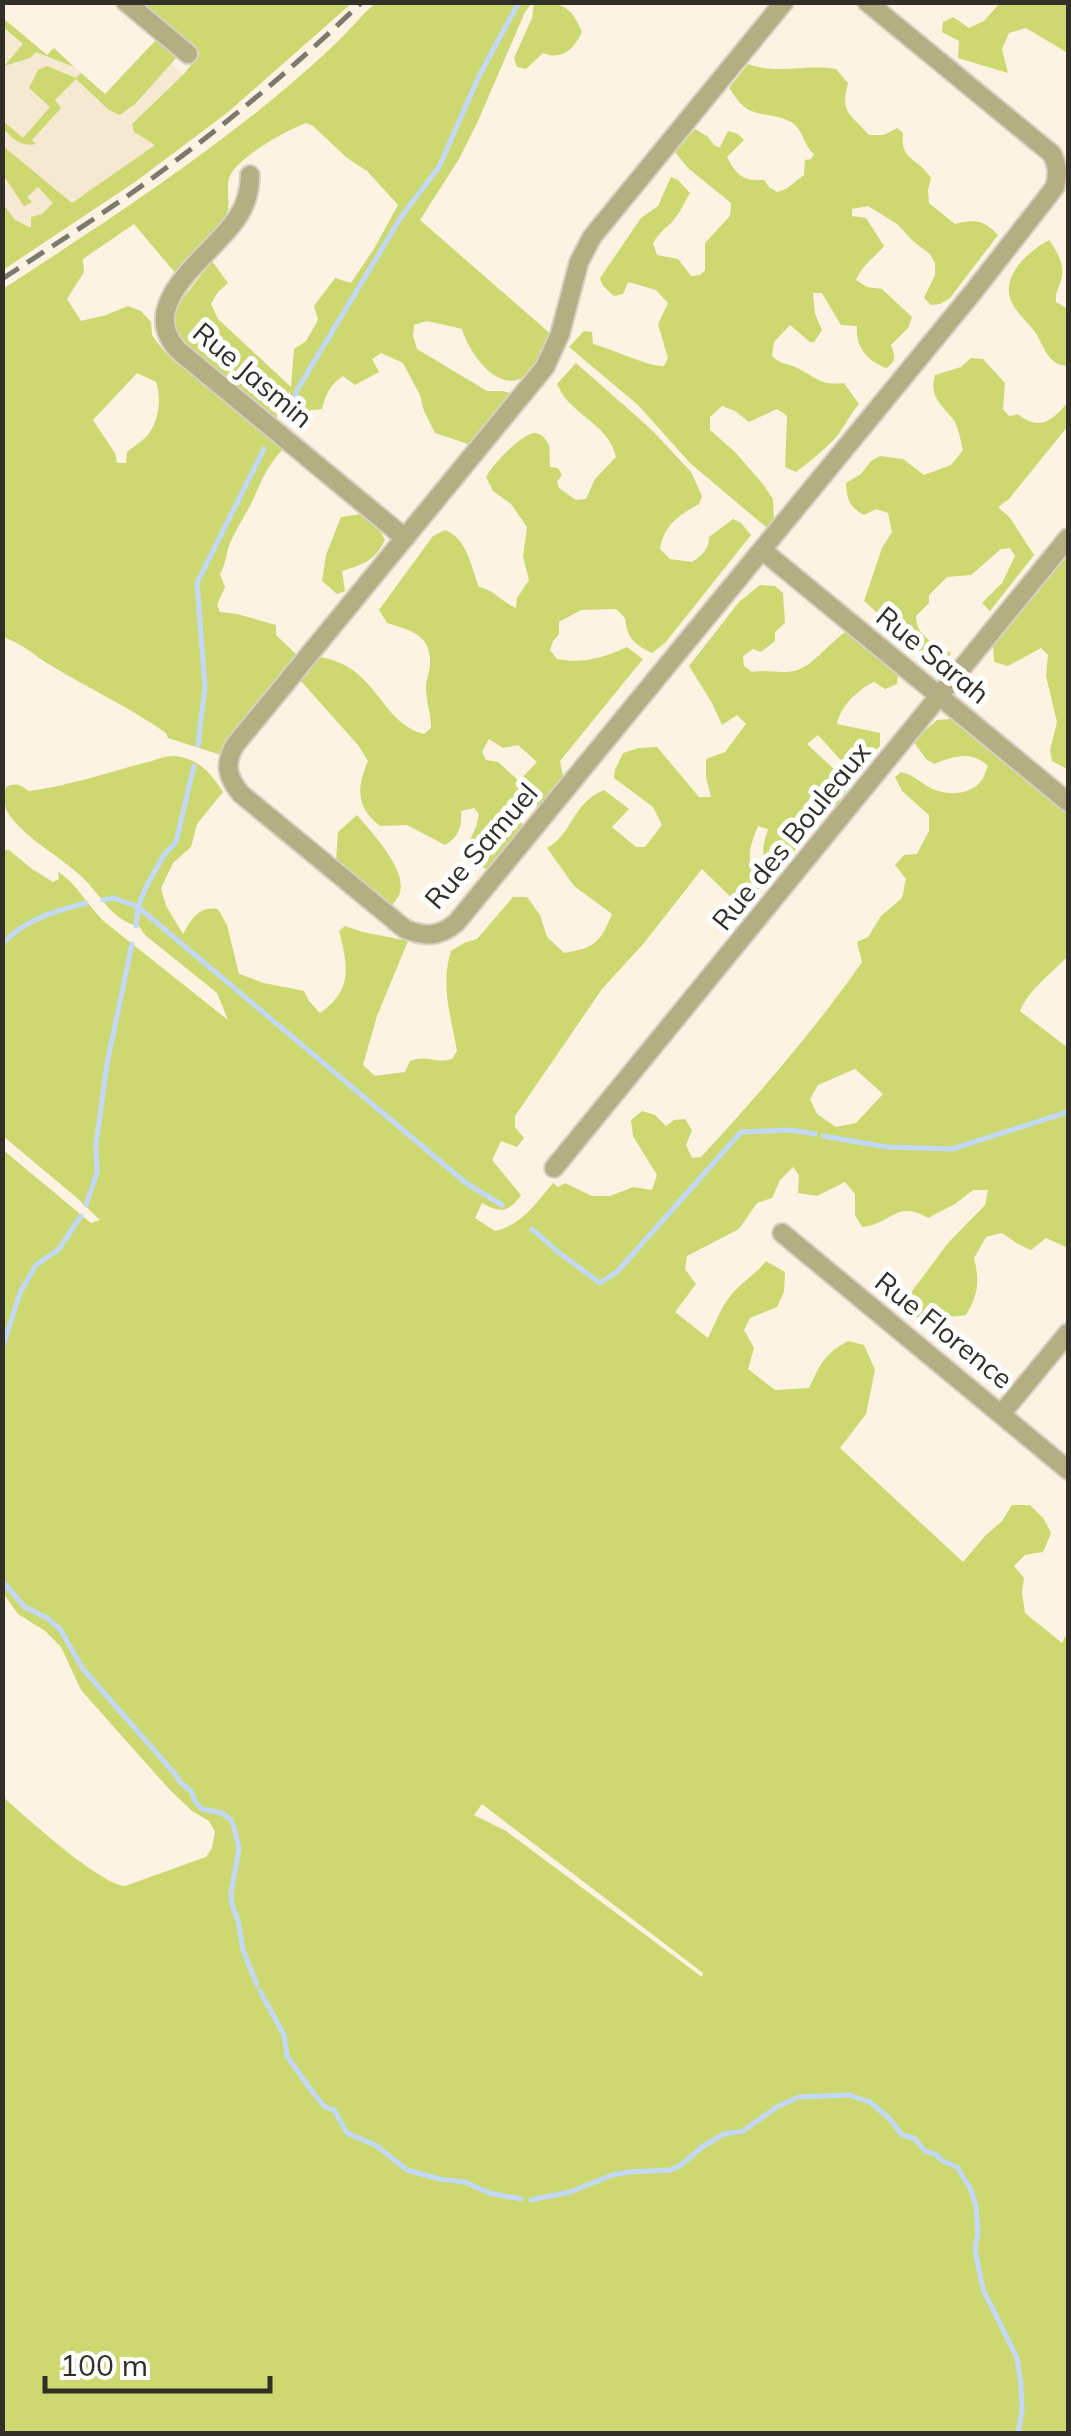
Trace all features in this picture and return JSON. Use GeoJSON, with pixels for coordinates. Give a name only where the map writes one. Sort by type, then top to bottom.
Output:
{"type":"FeatureCollection","features":[{"type":"Feature","properties":{"kind":"street"},"geometry":{"type":"LineString","coordinates":[[126,2],[188,54]]}},
{"type":"Feature","properties":{"kind":"street","name":"Rue Samuel"},"geometry":{"type":"LineString","coordinates":[[784,2],[592,237],[579,262],[560,334],[545,366],[235,745],[228,764],[232,783],[240,794],[405,930],[438,934],[456,923],[1050,196],[1058,176],[1052,154],[866,2]]}},
{"type":"Feature","properties":{"kind":"street","name":"Rue Jasmin"},"geometry":{"type":"LineString","coordinates":[[250,175],[239,216],[172,294],[164,330],[179,351],[404,538]]}},
{"type":"Feature","properties":{"kind":"street","name":"Rue des Bouleaux"},"geometry":{"type":"LineString","coordinates":[[554,1168],[1068,538]]}},
{"type":"Feature","properties":{"kind":"street","name":"Rue Sarah"},"geometry":{"type":"LineString","coordinates":[[762,550],[1068,802]]}},
{"type":"Feature","properties":{"kind":"street","name":"Rue Florence"},"geometry":{"type":"LineString","coordinates":[[782,1233],[1068,1470]]}},
{"type":"Feature","properties":{"kind":"street"},"geometry":{"type":"LineString","coordinates":[[1002,1413],[1068,1333]]}},
{"type":"Feature","properties":{"kind":"shaded area"},"geometry":{"type":"Polygon","coordinates":[[[2,18],[47,55],[54,48],[105,94],[150,46],[221,106],[7,253],[2,249],[2,18]]]}},
{"type":"Feature","properties":{"kind":"green space"},"geometry":{"type":"Polygon","coordinates":[[[144,3],[352,3],[227,113],[135,182],[3,270],[3,204],[15,220],[31,228],[31,217],[42,214],[53,203],[38,187],[27,197],[32,202],[24,206],[3,175],[3,146],[72,203],[155,145],[134,132],[132,124],[200,53],[144,3]]]}},
{"type":"Feature","properties":{"kind":"green space"},"geometry":{"type":"Polygon","coordinates":[[[375,3],[532,3],[459,159],[420,220],[552,335],[535,367],[521,379],[510,381],[499,378],[480,362],[462,329],[427,321],[414,325],[417,349],[487,391],[512,394],[471,445],[435,433],[403,363],[381,353],[372,359],[379,372],[355,385],[343,376],[329,390],[322,409],[304,411],[295,420],[290,420],[290,391],[275,420],[178,339],[171,325],[173,311],[212,261],[228,283],[211,304],[218,319],[291,387],[294,349],[306,341],[318,320],[314,306],[335,278],[351,283],[375,247],[398,205],[367,171],[306,123],[264,145],[235,169],[229,180],[224,221],[176,274],[134,224],[83,259],[84,272],[67,299],[81,321],[128,306],[141,311],[151,322],[152,335],[163,350],[283,449],[268,469],[230,543],[220,574],[225,587],[217,605],[220,612],[276,625],[276,635],[297,655],[224,746],[221,755],[168,738],[138,715],[3,637],[3,289],[131,204],[255,114],[338,42],[375,3]],[[137,373],[93,420],[115,453],[117,463],[126,463],[127,452],[154,425],[159,403],[156,382],[137,373]]]}},
{"type":"Feature","properties":{"kind":"green space"},"geometry":{"type":"Polygon","coordinates":[[[534,3],[564,7],[582,32],[567,52],[543,53],[526,69],[517,67],[514,58],[532,18],[534,3]]]}},
{"type":"Feature","properties":{"kind":"green space"},"geometry":{"type":"Polygon","coordinates":[[[1000,3],[1068,3],[1068,53],[1026,28],[1009,33],[1002,49],[1008,73],[958,58],[959,41],[942,32],[943,22],[953,17],[969,28],[984,21],[1000,3]]]}},
{"type":"Feature","properties":{"kind":"green space"},"geometry":{"type":"Polygon","coordinates":[[[3,18],[47,55],[54,48],[74,67],[36,52],[30,58],[4,66],[23,44],[3,27],[3,18]]]}},
{"type":"Feature","properties":{"kind":"green space"},"geometry":{"type":"Polygon","coordinates":[[[156,40],[177,57],[120,115],[109,110],[76,79],[55,100],[61,108],[32,140],[36,144],[21,143],[3,128],[3,121],[23,138],[50,107],[29,88],[38,70],[47,66],[76,78],[81,73],[105,94],[156,40]]]}},
{"type":"Feature","properties":{"kind":"green space"},"geometry":{"type":"Polygon","coordinates":[[[748,64],[770,69],[836,69],[848,83],[848,112],[869,135],[884,135],[897,128],[903,133],[907,154],[931,178],[929,203],[955,224],[979,222],[998,235],[950,298],[931,305],[924,298],[935,275],[930,254],[897,224],[868,206],[852,209],[852,216],[866,218],[884,246],[856,280],[867,287],[882,289],[912,317],[908,328],[891,345],[894,358],[886,368],[864,352],[857,326],[841,325],[822,293],[813,293],[815,314],[822,330],[814,342],[790,325],[774,342],[775,359],[823,382],[844,383],[859,404],[832,442],[796,472],[785,467],[787,416],[777,409],[749,422],[722,406],[710,417],[710,430],[735,452],[773,499],[774,520],[767,528],[690,463],[638,405],[569,347],[584,331],[592,332],[593,344],[664,366],[668,358],[658,324],[668,303],[656,290],[628,282],[623,294],[614,296],[600,278],[641,218],[658,206],[671,177],[690,193],[653,243],[657,255],[678,259],[691,276],[705,270],[705,243],[730,216],[731,203],[688,168],[675,152],[695,129],[720,147],[728,131],[738,134],[744,140],[727,157],[734,169],[751,180],[764,180],[777,192],[804,175],[805,160],[814,154],[795,125],[747,109],[729,88],[748,64]]]}},
{"type":"Feature","properties":{"kind":"green space"},"geometry":{"type":"Polygon","coordinates":[[[1049,240],[1062,265],[1056,302],[1068,309],[1068,366],[1049,356],[1009,293],[1009,283],[1018,266],[1049,240]]]}},
{"type":"Feature","properties":{"kind":"green space"},"geometry":{"type":"Polygon","coordinates":[[[971,358],[983,359],[1005,383],[1003,409],[1009,416],[1018,414],[1032,422],[1044,422],[1068,402],[1068,426],[1009,499],[998,507],[1034,555],[990,611],[982,603],[1002,583],[1015,556],[1010,548],[1001,549],[971,575],[947,577],[916,616],[923,635],[951,653],[935,668],[919,651],[892,636],[883,618],[864,601],[882,548],[892,532],[888,513],[876,509],[864,515],[852,506],[846,483],[880,456],[903,459],[924,475],[951,465],[963,450],[956,425],[937,399],[933,388],[935,375],[961,367],[971,358]]]}},
{"type":"Feature","properties":{"kind":"green space"},"geometry":{"type":"Polygon","coordinates":[[[576,363],[652,430],[691,472],[702,496],[699,504],[678,517],[665,534],[660,549],[670,559],[692,562],[704,552],[709,537],[733,519],[751,535],[665,643],[652,653],[632,640],[625,618],[616,609],[581,610],[559,622],[559,634],[550,650],[557,659],[593,659],[627,647],[643,659],[560,761],[564,780],[542,808],[525,800],[522,832],[490,871],[478,865],[469,842],[479,814],[474,808],[461,811],[459,831],[445,845],[407,825],[380,826],[372,819],[361,796],[368,761],[300,680],[319,657],[338,662],[366,682],[409,728],[424,734],[431,728],[426,692],[430,663],[427,646],[417,635],[387,623],[379,610],[433,536],[445,530],[463,546],[479,587],[516,608],[517,598],[529,580],[523,557],[527,527],[511,504],[493,491],[486,477],[489,472],[515,444],[537,433],[548,443],[550,467],[558,468],[562,475],[557,482],[559,488],[576,500],[586,499],[595,479],[616,457],[608,439],[566,399],[557,384],[576,363]],[[489,739],[482,752],[486,760],[498,762],[519,781],[537,762],[518,745],[503,748],[489,739]]]}},
{"type":"Feature","properties":{"kind":"green space"},"geometry":{"type":"Polygon","coordinates":[[[362,514],[385,540],[367,561],[342,571],[345,591],[337,594],[322,581],[326,555],[341,517],[362,514]]]}},
{"type":"Feature","properties":{"kind":"green space"},"geometry":{"type":"Polygon","coordinates":[[[1068,553],[1065,768],[1052,761],[1050,750],[1057,722],[1046,676],[1048,655],[1041,648],[1008,666],[994,662],[993,646],[1068,553]]]}},
{"type":"Feature","properties":{"kind":"green space"},"geometry":{"type":"Polygon","coordinates":[[[760,585],[775,586],[783,593],[785,623],[775,632],[775,641],[761,652],[753,649],[743,656],[744,666],[752,672],[801,669],[848,630],[898,674],[897,684],[885,689],[874,682],[856,694],[837,724],[880,733],[880,746],[863,762],[847,767],[818,735],[807,744],[837,772],[847,788],[838,807],[826,809],[811,796],[805,807],[819,820],[774,870],[764,856],[768,829],[758,826],[750,857],[762,886],[741,907],[702,869],[602,989],[515,1116],[515,1127],[524,1138],[517,1147],[501,1141],[492,1160],[521,1195],[503,1210],[482,1203],[475,1218],[495,1231],[505,1228],[528,1212],[553,1183],[558,1187],[565,1183],[592,1196],[610,1196],[633,1187],[652,1190],[657,1175],[633,1136],[631,1120],[642,1111],[655,1115],[666,1126],[685,1119],[692,1130],[686,1145],[692,1158],[701,1157],[825,1013],[862,962],[857,942],[868,937],[881,916],[902,898],[906,879],[895,865],[904,855],[917,854],[929,831],[929,815],[902,791],[895,777],[905,773],[935,790],[949,793],[970,790],[983,778],[988,766],[969,756],[934,764],[926,759],[913,741],[937,720],[951,719],[1068,814],[1068,956],[1035,988],[1020,1011],[1068,1048],[1068,1248],[1046,1238],[1031,1250],[1002,1233],[986,1237],[974,1258],[977,1288],[966,1315],[916,1318],[901,1306],[948,1243],[985,1205],[988,1190],[973,1190],[928,1218],[908,1211],[862,1227],[855,1215],[855,1194],[845,1182],[817,1196],[798,1193],[799,1175],[793,1167],[780,1180],[772,1198],[757,1203],[739,1229],[687,1256],[685,1269],[696,1284],[675,1312],[708,1338],[727,1300],[766,1261],[785,1272],[784,1292],[777,1307],[750,1318],[744,1330],[754,1348],[748,1369],[775,1390],[809,1388],[833,1351],[848,1341],[864,1345],[875,1370],[866,1414],[840,1448],[963,1562],[1012,1505],[1030,1505],[1051,1533],[1043,1552],[1025,1555],[1014,1566],[1024,1578],[1025,1613],[1062,1643],[1068,1631],[1068,2433],[3,2433],[3,1797],[81,1862],[125,1886],[206,1857],[215,1832],[209,1821],[169,1789],[81,1690],[61,1647],[18,1614],[3,1593],[2,1149],[91,1223],[100,1220],[3,1136],[3,850],[9,850],[53,882],[59,879],[58,872],[65,876],[106,923],[228,1020],[217,993],[139,926],[114,913],[82,877],[18,825],[5,806],[6,787],[15,784],[29,791],[44,789],[168,756],[183,757],[197,764],[223,792],[197,824],[191,847],[173,863],[161,888],[166,906],[183,934],[201,912],[218,909],[227,925],[239,974],[304,991],[320,1013],[343,986],[346,966],[339,931],[345,926],[408,941],[377,1016],[363,1065],[375,1076],[405,1072],[410,1061],[452,1059],[457,1051],[446,989],[451,951],[477,939],[513,897],[527,897],[540,915],[547,937],[564,953],[583,949],[600,938],[612,914],[574,886],[547,848],[562,835],[585,803],[604,790],[629,809],[612,827],[636,847],[645,847],[662,825],[653,807],[614,778],[623,753],[657,747],[699,797],[711,797],[706,759],[725,752],[746,724],[737,715],[722,725],[689,666],[739,602],[760,585]],[[855,1069],[818,1085],[810,1099],[817,1114],[836,1127],[856,1123],[883,1094],[855,1069]],[[482,1804],[474,1815],[506,1831],[702,1977],[703,1973],[482,1804]]]}},
{"type":"Feature","properties":{"kind":"green space"},"geometry":{"type":"Polygon","coordinates":[[[357,815],[398,873],[400,893],[391,907],[336,863],[338,832],[357,815]]]}},
{"type":"Feature","properties":{"kind":"waterway"},"geometry":{"type":"LineString","coordinates":[[288,419],[297,390],[401,217],[439,167],[479,76],[519,2]]}},
{"type":"Feature","properties":{"kind":"waterway"},"geometry":{"type":"LineString","coordinates":[[198,745],[205,687],[197,583],[264,449]]}},
{"type":"Feature","properties":{"kind":"waterway"},"geometry":{"type":"LineString","coordinates":[[136,926],[146,887],[176,842],[194,766]]}},
{"type":"Feature","properties":{"kind":"waterway"},"geometry":{"type":"LineString","coordinates":[[103,900],[114,898],[138,907],[466,1183],[502,1205]]}},
{"type":"Feature","properties":{"kind":"waterway"},"geometry":{"type":"LineString","coordinates":[[2,944],[30,923],[86,903]]}},
{"type":"Feature","properties":{"kind":"waterway"},"geometry":{"type":"LineString","coordinates":[[86,1205],[97,1173],[96,1144],[107,1064],[132,944]]}},
{"type":"Feature","properties":{"kind":"waterway"},"geometry":{"type":"LineString","coordinates":[[823,1136],[887,1147],[952,1149],[1068,1112]]}},
{"type":"Feature","properties":{"kind":"waterway"},"geometry":{"type":"LineString","coordinates":[[532,1229],[600,1283],[617,1272],[741,1132],[791,1130],[815,1134]]}},
{"type":"Feature","properties":{"kind":"waterway"},"geometry":{"type":"LineString","coordinates":[[2,1349],[20,1293],[36,1265],[59,1249],[81,1216]]}},
{"type":"Feature","properties":{"kind":"waterway"},"geometry":{"type":"LineString","coordinates":[[2,1581],[25,1607],[60,1629],[83,1669],[191,1791],[196,1803],[231,1820],[239,1849],[232,1905],[257,1985]]}},
{"type":"Feature","properties":{"kind":"waterway"},"geometry":{"type":"LineString","coordinates":[[260,1991],[284,2035],[287,2056],[325,2107],[334,2110],[347,2133],[377,2146],[407,2170],[521,2199]]}},
{"type":"Feature","properties":{"kind":"waterway"},"geometry":{"type":"LineString","coordinates":[[531,2200],[570,2192],[612,2175],[671,2170],[724,2134],[743,2131],[799,2097],[849,2095],[870,2102],[902,2135],[914,2138],[925,2151],[957,2167],[971,2190],[978,2232],[975,2250],[983,2289],[1017,2358],[1022,2411],[1018,2434]]}},
{"type":"Feature","properties":{"kind":"railway"},"geometry":{"type":"LineString","coordinates":[[2,279],[199,143],[271,85],[362,2]]}}]}
